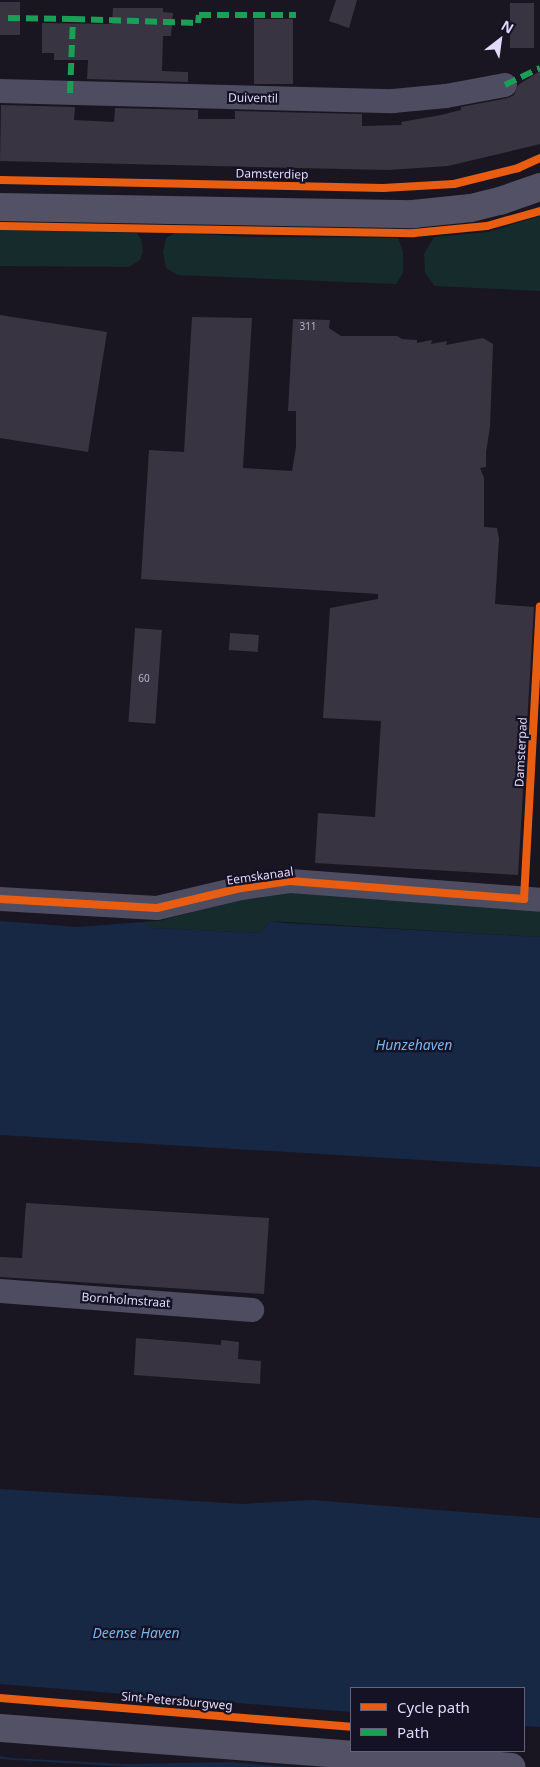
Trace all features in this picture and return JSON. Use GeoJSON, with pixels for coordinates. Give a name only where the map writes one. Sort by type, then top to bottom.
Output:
{"type":"FeatureCollection","features":[{"type":"Feature","properties":{"kind":"main road"},"geometry":{"type":"LineString","coordinates":[[0,207],[413,214],[471,208],[500,201],[540,187]]}},
{"type":"Feature","properties":{"kind":"main road"},"geometry":{"type":"LineString","coordinates":[[6,1730],[512,1767]]}},
{"type":"Feature","properties":{"kind":"street","name":"Duiventil"},"geometry":{"type":"LineString","coordinates":[[0,91],[392,101],[446,96],[506,85]]}},
{"type":"Feature","properties":{"kind":"street","name":"Eemskanaal"},"geometry":{"type":"LineString","coordinates":[[0,899],[157,908],[241,888],[290,881],[540,900]]}},
{"type":"Feature","properties":{"kind":"street","name":"Bornholmstraat"},"geometry":{"type":"LineString","coordinates":[[0,1291],[252,1310]]}},
{"type":"Feature","properties":{"kind":"green space"},"geometry":{"type":"Polygon","coordinates":[[[540,216],[540,291],[435,286],[425,273],[424,254],[434,237],[488,232],[540,216]]]}},
{"type":"Feature","properties":{"kind":"green space"},"geometry":{"type":"Polygon","coordinates":[[[0,230],[137,233],[141,239],[143,251],[140,260],[129,267],[0,266],[0,230]]]}},
{"type":"Feature","properties":{"kind":"green space"},"geometry":{"type":"Polygon","coordinates":[[[175,233],[252,237],[398,238],[403,252],[403,273],[396,284],[178,275],[166,268],[163,252],[166,238],[175,233]]]}},
{"type":"Feature","properties":{"kind":"green space"},"geometry":{"type":"Polygon","coordinates":[[[303,892],[540,907],[540,937],[270,921],[260,933],[152,928],[142,922],[159,921],[263,893],[303,892]]]}},
{"type":"Feature","properties":{"kind":"water","name":"Hunzehaven"},"geometry":{"type":"Polygon","coordinates":[[[0,921],[78,927],[142,922],[152,928],[260,933],[270,921],[540,937],[540,1167],[0,1135],[0,921]]]}},
{"type":"Feature","properties":{"kind":"water","name":"Deense Haven"},"geometry":{"type":"Polygon","coordinates":[[[0,1489],[242,1504],[311,1500],[540,1518],[540,1767],[130,1767],[0,1759],[0,1489]]]}},
{"type":"Feature","properties":{"kind":"pier"},"geometry":{"type":"Polygon","coordinates":[[[0,1684],[350,1712],[350,1752],[525,1752],[525,1726],[540,1727],[540,1767],[290,1767],[232,1762],[125,1764],[0,1756],[0,1684]]]}},
{"type":"Feature","properties":{"kind":"building"},"geometry":{"type":"Polygon","coordinates":[[[336,0],[357,0],[349,28],[329,21],[336,0]]]}},
{"type":"Feature","properties":{"kind":"building"},"geometry":{"type":"Polygon","coordinates":[[[0,2],[20,2],[20,35],[0,35],[0,2]]]}},
{"type":"Feature","properties":{"kind":"building"},"geometry":{"type":"Polygon","coordinates":[[[510,3],[534,3],[534,48],[510,48],[510,3]]]}},
{"type":"Feature","properties":{"kind":"building"},"geometry":{"type":"Polygon","coordinates":[[[113,8],[163,8],[163,12],[173,13],[171,36],[163,36],[162,71],[188,72],[188,82],[87,79],[88,60],[54,60],[54,53],[42,53],[42,23],[112,24],[113,8]]]}},
{"type":"Feature","properties":{"kind":"building"},"geometry":{"type":"Polygon","coordinates":[[[254,19],[293,19],[293,84],[254,84],[254,19]]]}},
{"type":"Feature","properties":{"kind":"building"},"geometry":{"type":"Polygon","coordinates":[[[540,71],[540,144],[448,166],[388,170],[0,161],[1,105],[75,107],[74,120],[114,122],[115,108],[198,110],[198,119],[235,119],[235,111],[362,114],[362,126],[402,125],[401,122],[441,115],[461,110],[461,107],[508,98],[514,95],[518,85],[540,71]]]}},
{"type":"Feature","properties":{"kind":"building"},"geometry":{"type":"Polygon","coordinates":[[[0,315],[107,332],[88,452],[0,438],[0,315]]]}},
{"type":"Feature","properties":{"kind":"building"},"geometry":{"type":"Polygon","coordinates":[[[192,317],[252,318],[243,468],[292,471],[296,447],[296,411],[288,411],[293,319],[330,320],[329,328],[341,336],[397,336],[402,339],[417,340],[417,343],[432,340],[431,344],[447,341],[446,345],[483,338],[493,344],[490,427],[486,467],[480,468],[484,478],[484,527],[497,528],[499,539],[495,604],[534,607],[518,875],[315,863],[318,813],[375,817],[381,721],[323,718],[330,608],[378,599],[378,594],[141,579],[149,450],[184,452],[192,317]]]}},
{"type":"Feature","properties":{"kind":"building"},"geometry":{"type":"Polygon","coordinates":[[[135,628],[162,630],[155,724],[128,722],[135,628]]]}},
{"type":"Feature","properties":{"kind":"building"},"geometry":{"type":"Polygon","coordinates":[[[230,633],[259,635],[258,652],[229,650],[230,633]]]}},
{"type":"Feature","properties":{"kind":"building"},"geometry":{"type":"Polygon","coordinates":[[[26,1203],[269,1218],[264,1294],[0,1277],[0,1257],[22,1258],[26,1203]]]}},
{"type":"Feature","properties":{"kind":"building"},"geometry":{"type":"Polygon","coordinates":[[[136,1338],[221,1345],[221,1340],[239,1342],[238,1359],[261,1361],[260,1384],[134,1375],[136,1338]]]}},
{"type":"Feature","properties":{"kind":"marked path"},"geometry":{"type":"LineString","coordinates":[[70,93],[73,19],[198,23],[199,15],[296,15]]}},
{"type":"Feature","properties":{"kind":"marked path"},"geometry":{"type":"LineString","coordinates":[[8,18],[73,19]]}},
{"type":"Feature","properties":{"kind":"marked path"},"geometry":{"type":"LineString","coordinates":[[505,85],[540,68]]}},
{"type":"Feature","properties":{"kind":"cycle path","name":"Damsterdiep"},"geometry":{"type":"LineString","coordinates":[[0,180],[383,188],[454,184],[518,168],[540,158]]}},
{"type":"Feature","properties":{"kind":"cycle path"},"geometry":{"type":"LineString","coordinates":[[0,226],[414,233],[487,226],[540,211]]}},
{"type":"Feature","properties":{"kind":"cycle path","name":"Damsterpad"},"geometry":{"type":"LineString","coordinates":[[0,899],[157,908],[241,888],[290,881],[524,899],[540,606]]}},
{"type":"Feature","properties":{"kind":"cycle path","name":"Sint-Petersburgweg"},"geometry":{"type":"LineString","coordinates":[[0,1698],[350,1727]]}}]}
